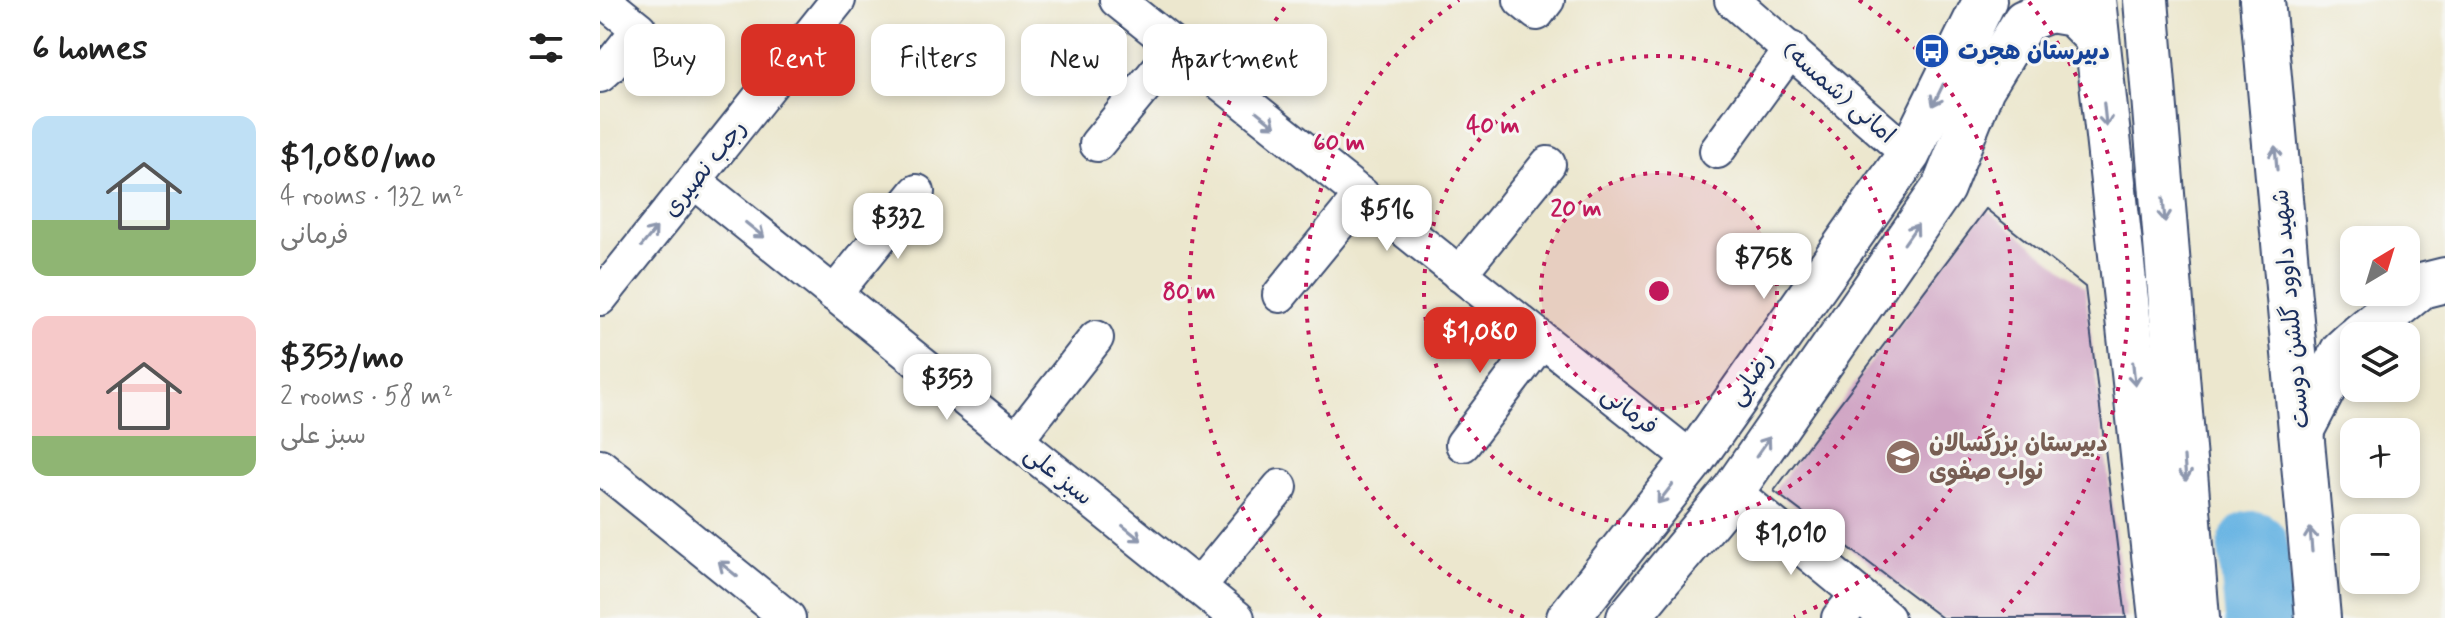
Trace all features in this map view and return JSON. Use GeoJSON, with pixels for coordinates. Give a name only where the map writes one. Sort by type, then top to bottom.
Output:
{"type":"FeatureCollection","features":[{"type":"Feature","properties":{"kind":"main road"},"geometry":{"type":"LineString","coordinates":[[2146,0],[2197,618]]}},
{"type":"Feature","properties":{"kind":"main road","name":"شهید داوود گلشن دوست"},"geometry":{"type":"LineString","coordinates":[[2262,0],[2318,618]]}},
{"type":"Feature","properties":{"kind":"main road"},"geometry":{"type":"LineString","coordinates":[[2095,19],[2161,618]]}},
{"type":"Feature","properties":{"kind":"main road"},"geometry":{"type":"LineString","coordinates":[[2377,322],[2421,286],[2445,280]]}},
{"type":"Feature","properties":{"kind":"main road"},"geometry":{"type":"LineString","coordinates":[[2301,431],[2340,357]]}},
{"type":"Feature","properties":{"kind":"street"},"geometry":{"type":"LineString","coordinates":[[600,75],[639,29],[603,0]]}},
{"type":"Feature","properties":{"kind":"street","name":"رجب نصیری"},"geometry":{"type":"LineString","coordinates":[[600,298],[838,0]]}},
{"type":"Feature","properties":{"kind":"street","name":"فرمانی"},"geometry":{"type":"LineString","coordinates":[[1117,0],[1148,24]]}},
{"type":"Feature","properties":{"kind":"street"},"geometry":{"type":"LineString","coordinates":[[1521,0],[1537,13],[1547,0]]}},
{"type":"Feature","properties":{"kind":"street","name":"امانی (شمسه)"},"geometry":{"type":"LineString","coordinates":[[1732,0],[1909,154]]}},
{"type":"Feature","properties":{"kind":"street","name":"رضایی"},"geometry":{"type":"LineString","coordinates":[[1568,618],[1693,460],[1909,154],[1985,0]]}},
{"type":"Feature","properties":{"kind":"street","name":"رضایی"},"geometry":{"type":"LineString","coordinates":[[1628,618],[1733,491],[1943,188],[1983,88],[2024,21],[2050,11],[2095,19]]}},
{"type":"Feature","properties":{"kind":"street"},"geometry":{"type":"LineString","coordinates":[[1717,151],[1791,49]]}},
{"type":"Feature","properties":{"kind":"street"},"geometry":{"type":"LineString","coordinates":[[1097,144],[1143,88]]}},
{"type":"Feature","properties":{"kind":"street","name":"فرمانی"},"geometry":{"type":"LineString","coordinates":[[1238,96],[1693,460]]}},
{"type":"Feature","properties":{"kind":"street"},"geometry":{"type":"LineString","coordinates":[[1909,154],[1943,188]]}},
{"type":"Feature","properties":{"kind":"street"},"geometry":{"type":"LineString","coordinates":[[1459,274],[1548,164]]}},
{"type":"Feature","properties":{"kind":"street","name":"سبز علی"},"geometry":{"type":"LineString","coordinates":[[694,181],[1237,618]]}},
{"type":"Feature","properties":{"kind":"street"},"geometry":{"type":"LineString","coordinates":[[834,294],[917,192]]}},
{"type":"Feature","properties":{"kind":"street"},"geometry":{"type":"LineString","coordinates":[[1280,295],[1362,195]]}},
{"type":"Feature","properties":{"kind":"street"},"geometry":{"type":"LineString","coordinates":[[1016,440],[1096,338]]}},
{"type":"Feature","properties":{"kind":"street"},"geometry":{"type":"LineString","coordinates":[[1463,444],[1542,340]]}},
{"type":"Feature","properties":{"kind":"street"},"geometry":{"type":"LineString","coordinates":[[1693,460],[1733,491],[1848,606],[1887,618]]}},
{"type":"Feature","properties":{"kind":"street"},"geometry":{"type":"LineString","coordinates":[[600,466],[788,618]]}},
{"type":"Feature","properties":{"kind":"street"},"geometry":{"type":"LineString","coordinates":[[1198,587],[1280,487]]}},
{"type":"Feature","properties":{"kind":"building"},"geometry":{"type":"Polygon","coordinates":[[[1986,209],[2085,287],[2126,618],[1942,618],[1774,491],[1986,209]]]}},
{"type":"Feature","properties":{"kind":"waterway"},"geometry":{"type":"LineString","coordinates":[[2253,546],[2260,618]]}},
{"type":"Feature","properties":{"kind":"place","name":"دبیرستان هجرت"},"geometry":{"type":"Point","coordinates":[1932,51]}},
{"type":"Feature","properties":{"kind":"place","name":"دبیرستان بزرگسالان نواب صفوی"},"geometry":{"type":"Point","coordinates":[1903,457]}}]}
